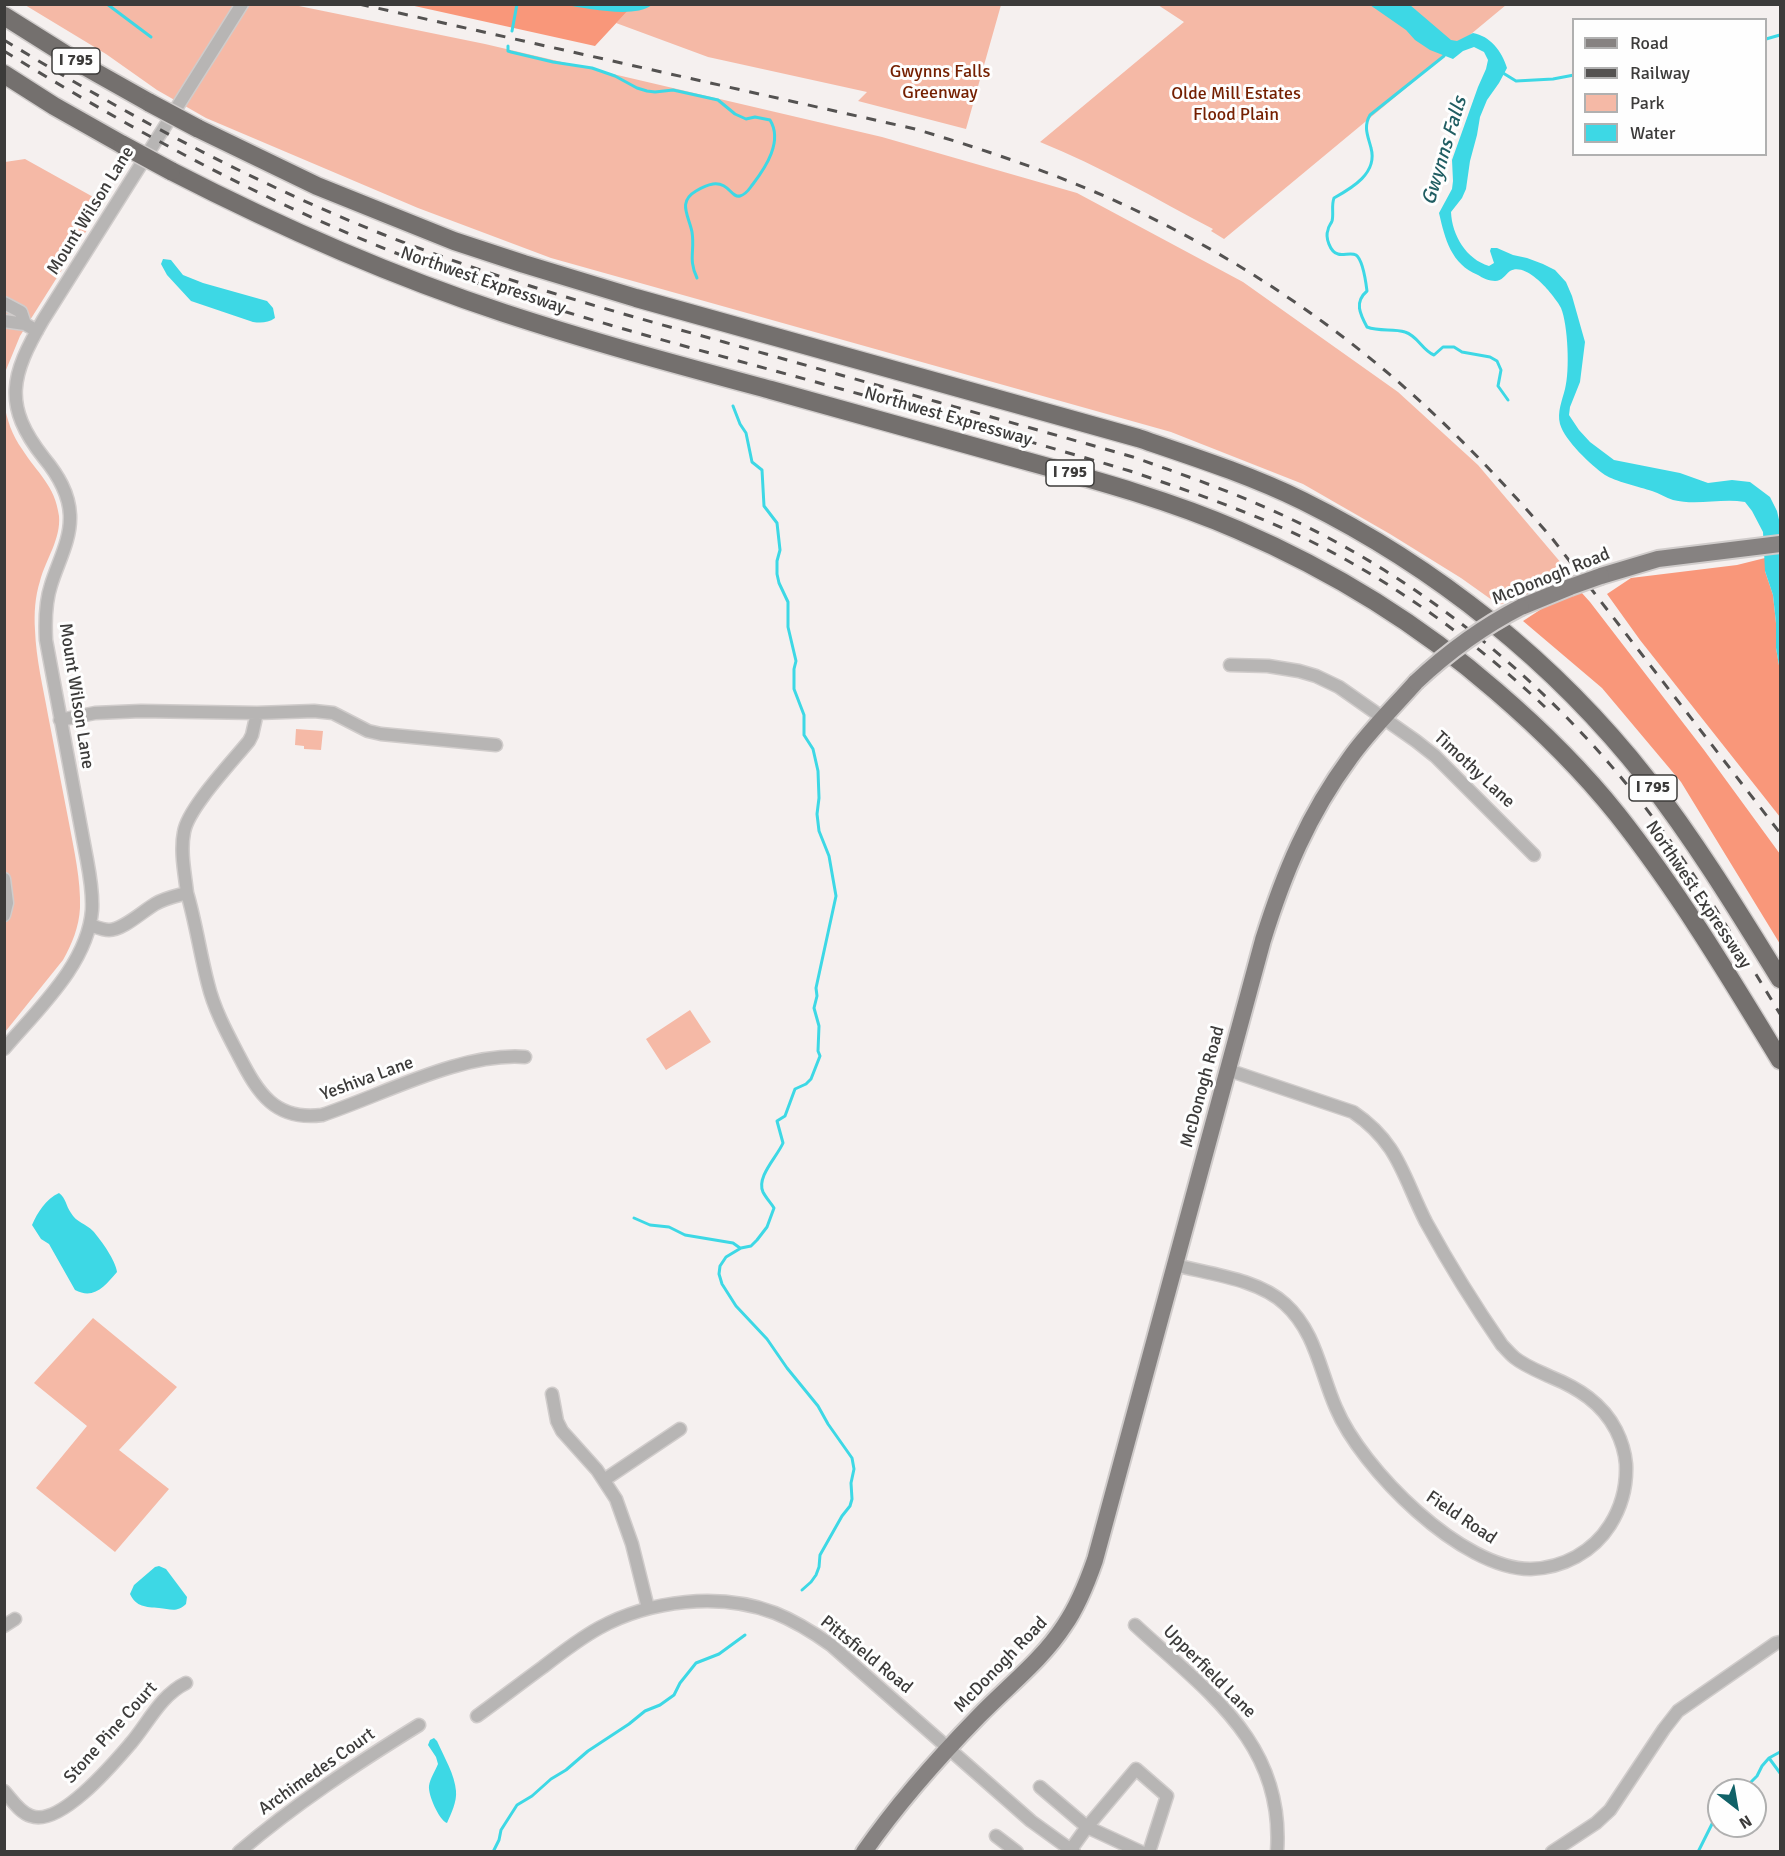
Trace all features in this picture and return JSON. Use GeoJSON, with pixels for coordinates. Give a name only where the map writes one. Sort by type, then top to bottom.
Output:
{"type":"FeatureCollection","features":[{"type":"Feature","properties":{"kind":"highway","name":"Northwest Expressway"},"geometry":{"type":"LineString","coordinates":[[4,16],[79,63],[197,128],[317,186],[464,244],[575,280],[1138,438],[1244,476],[1328,515],[1424,572],[1480,613],[1527,651],[1587,709],[1634,763],[1678,821],[1780,979]]}},
{"type":"Feature","properties":{"kind":"highway","name":"Northwest Expressway"},"geometry":{"type":"LineString","coordinates":[[4,74],[54,106],[171,171],[231,202],[370,264],[507,314],[1125,490],[1234,528],[1320,569],[1396,616],[1446,651],[1493,688],[1577,768],[1614,811],[1672,889],[1780,1060]]}},
{"type":"Feature","properties":{"kind":"main road","name":"McDonogh Road"},"geometry":{"type":"LineString","coordinates":[[864,1851],[899,1804],[949,1748],[1049,1646],[1080,1599],[1095,1560],[1263,940],[1284,876],[1297,847],[1321,802],[1351,757],[1416,682],[1453,649],[1496,620],[1521,607],[1569,587],[1659,559],[1780,544]]}},
{"type":"Feature","properties":{"kind":"street","name":"Mount Wilson Lane"},"geometry":{"type":"LineString","coordinates":[[4,1049],[81,953],[90,926],[92,911],[91,881],[46,640],[45,614],[48,594],[69,533],[69,504],[60,480],[24,430],[16,397],[18,371],[22,358],[37,331],[242,4]]}},
{"type":"Feature","properties":{"kind":"street"},"geometry":{"type":"LineString","coordinates":[[4,303],[21,312],[25,324]]}},
{"type":"Feature","properties":{"kind":"street"},"geometry":{"type":"LineString","coordinates":[[4,321],[25,324],[37,331]]}},
{"type":"Feature","properties":{"kind":"street","name":"Timothy Lane"},"geometry":{"type":"LineString","coordinates":[[1230,665],[1268,666],[1299,671],[1339,687],[1435,756],[1534,855]]}},
{"type":"Feature","properties":{"kind":"street"},"geometry":{"type":"LineString","coordinates":[[60,720],[95,713],[141,711],[256,713],[314,711],[333,713],[368,731],[381,734],[496,745]]}},
{"type":"Feature","properties":{"kind":"street","name":"Yeshiva Lane"},"geometry":{"type":"LineString","coordinates":[[256,713],[249,741],[196,807],[184,830],[182,843],[187,893],[208,984],[215,1006],[257,1089],[268,1100],[290,1113],[322,1115],[463,1064],[508,1056],[525,1057]]}},
{"type":"Feature","properties":{"kind":"street"},"geometry":{"type":"LineString","coordinates":[[4,879],[7,903],[4,915]]}},
{"type":"Feature","properties":{"kind":"street"},"geometry":{"type":"LineString","coordinates":[[90,926],[114,929],[157,903],[187,893]]}},
{"type":"Feature","properties":{"kind":"street","name":"Field Road"},"geometry":{"type":"LineString","coordinates":[[1175,1265],[1256,1286],[1284,1303],[1304,1325],[1336,1408],[1357,1447],[1380,1475],[1408,1503],[1430,1522],[1466,1547],[1510,1568],[1538,1569],[1554,1566],[1587,1551],[1608,1528],[1617,1514],[1623,1498],[1625,1459],[1618,1433],[1610,1419],[1584,1394],[1570,1385],[1529,1367],[1502,1345],[1439,1245],[1425,1220],[1403,1170],[1383,1137],[1353,1112],[1228,1070]]}},
{"type":"Feature","properties":{"kind":"street"},"geometry":{"type":"LineString","coordinates":[[552,1394],[557,1420],[562,1431],[583,1453],[616,1499],[626,1526],[648,1608]]}},
{"type":"Feature","properties":{"kind":"street"},"geometry":{"type":"LineString","coordinates":[[604,1480],[680,1429]]}},
{"type":"Feature","properties":{"kind":"street","name":"Pittsfield Road"},"geometry":{"type":"LineString","coordinates":[[477,1716],[582,1637],[614,1620],[648,1608],[694,1601],[717,1601],[750,1607],[776,1614],[831,1645],[1031,1821],[1071,1851]]}},
{"type":"Feature","properties":{"kind":"street","name":"Upperfield Lane"},"geometry":{"type":"LineString","coordinates":[[1135,1625],[1233,1717],[1252,1742],[1266,1771],[1275,1801],[1278,1824],[1277,1851]]}},
{"type":"Feature","properties":{"kind":"street"},"geometry":{"type":"LineString","coordinates":[[1552,1851],[1596,1823],[1610,1810],[1678,1711],[1780,1642]]}},
{"type":"Feature","properties":{"kind":"street","name":"Stone Pine Court"},"geometry":{"type":"LineString","coordinates":[[4,1791],[20,1810],[31,1817],[44,1818],[60,1812],[90,1786],[131,1743],[168,1695],[176,1687],[186,1683]]}},
{"type":"Feature","properties":{"kind":"street","name":"Archimedes Court"},"geometry":{"type":"LineString","coordinates":[[239,1851],[309,1796],[418,1725]]}},
{"type":"Feature","properties":{"kind":"street"},"geometry":{"type":"LineString","coordinates":[[1071,1851],[1136,1769],[1167,1796],[1149,1851]]}},
{"type":"Feature","properties":{"kind":"street"},"geometry":{"type":"LineString","coordinates":[[1040,1787],[1088,1827],[1141,1851]]}},
{"type":"Feature","properties":{"kind":"street"},"geometry":{"type":"LineString","coordinates":[[996,1836],[1017,1851]]}},
{"type":"Feature","properties":{"kind":"green space"},"geometry":{"type":"Polygon","coordinates":[[[25,5],[294,5],[485,44],[882,137],[1077,193],[1243,282],[1398,392],[1478,465],[1573,577],[1499,605],[1461,578],[1390,534],[1303,484],[1171,432],[551,258],[418,208],[206,118],[157,90],[106,54],[25,5]]]}},
{"type":"Feature","properties":{"kind":"green space","name":"Gwynns Falls Greenway"},"geometry":{"type":"Polygon","coordinates":[[[633,5],[1001,5],[966,129],[858,101],[867,92],[708,57],[616,23],[633,5]]]}},
{"type":"Feature","properties":{"kind":"green space","name":"Olde Mill Estates Flood Plain"},"geometry":{"type":"Polygon","coordinates":[[[1158,5],[1506,5],[1224,239],[1211,231],[1213,229],[1128,183],[1040,142],[1184,22],[1158,5]]]}},
{"type":"Feature","properties":{"kind":"green space"},"geometry":{"type":"Polygon","coordinates":[[[25,159],[104,203],[20,336],[6,370],[5,380],[5,162],[25,159]]]}},
{"type":"Feature","properties":{"kind":"green space"},"geometry":{"type":"Polygon","coordinates":[[[4,403],[13,433],[54,496],[59,516],[58,533],[37,593],[35,630],[40,673],[75,854],[80,897],[77,929],[63,960],[5,1032],[4,403]]]}},
{"type":"Feature","properties":{"kind":"green space"},"geometry":{"type":"Polygon","coordinates":[[[296,729],[323,731],[321,750],[304,749],[304,746],[295,745],[296,729]]]}},
{"type":"Feature","properties":{"kind":"green space"},"geometry":{"type":"Polygon","coordinates":[[[690,1010],[711,1042],[666,1070],[646,1039],[690,1010]]]}},
{"type":"Feature","properties":{"kind":"green space"},"geometry":{"type":"Polygon","coordinates":[[[93,1318],[177,1387],[119,1450],[169,1489],[115,1552],[36,1488],[87,1426],[34,1383],[93,1318]]]}},
{"type":"Feature","properties":{"kind":"shaded area"},"geometry":{"type":"Polygon","coordinates":[[[410,5],[633,5],[595,46],[410,5]]]}},
{"type":"Feature","properties":{"kind":"shaded area"},"geometry":{"type":"Polygon","coordinates":[[[1765,558],[1765,571],[1773,595],[1776,648],[1780,671],[1780,817],[1640,640],[1607,594],[1631,578],[1737,565],[1765,558]]]}},
{"type":"Feature","properties":{"kind":"shaded area"},"geometry":{"type":"Polygon","coordinates":[[[1581,592],[1704,750],[1780,854],[1780,944],[1681,782],[1602,688],[1523,621],[1546,606],[1581,592]]]}},
{"type":"Feature","properties":{"kind":"water"},"geometry":{"type":"Polygon","coordinates":[[[565,5],[652,5],[644,9],[622,12],[565,5]]]}},
{"type":"Feature","properties":{"kind":"water","name":"Gwynns Falls"},"geometry":{"type":"Polygon","coordinates":[[[1370,5],[1410,5],[1451,40],[1457,41],[1473,33],[1485,37],[1502,56],[1507,68],[1487,100],[1480,117],[1466,189],[1451,212],[1457,237],[1467,252],[1481,263],[1489,266],[1494,263],[1490,251],[1491,248],[1497,248],[1543,264],[1555,270],[1566,282],[1585,342],[1580,382],[1569,415],[1590,442],[1614,460],[1680,473],[1708,483],[1732,480],[1750,482],[1770,497],[1780,524],[1780,671],[1776,648],[1773,595],[1765,571],[1763,532],[1745,502],[1673,500],[1609,477],[1593,465],[1573,445],[1563,431],[1559,420],[1559,411],[1567,381],[1568,360],[1567,336],[1558,303],[1541,282],[1526,272],[1515,269],[1500,280],[1488,280],[1461,264],[1451,250],[1439,213],[1452,189],[1452,160],[1486,69],[1488,60],[1484,52],[1474,47],[1463,51],[1453,59],[1430,50],[1370,5]]]}},
{"type":"Feature","properties":{"kind":"water"},"geometry":{"type":"Polygon","coordinates":[[[163,259],[171,260],[183,275],[267,301],[273,308],[275,318],[270,321],[253,322],[191,301],[167,275],[161,264],[163,259]]]}},
{"type":"Feature","properties":{"kind":"water"},"geometry":{"type":"Polygon","coordinates":[[[59,1193],[73,1216],[93,1231],[100,1240],[116,1267],[117,1272],[99,1290],[82,1293],[75,1290],[49,1244],[41,1239],[32,1225],[42,1207],[59,1193]]]}},
{"type":"Feature","properties":{"kind":"water"},"geometry":{"type":"Polygon","coordinates":[[[159,1566],[166,1569],[187,1597],[186,1604],[180,1609],[142,1606],[135,1602],[130,1594],[134,1585],[159,1566]]]}},
{"type":"Feature","properties":{"kind":"water"},"geometry":{"type":"Polygon","coordinates":[[[434,1738],[449,1766],[456,1791],[456,1799],[447,1823],[432,1801],[429,1790],[430,1781],[438,1764],[428,1745],[434,1738]]]}},
{"type":"Feature","properties":{"kind":"waterway"},"geometry":{"type":"LineString","coordinates":[[107,4],[151,37]]}},
{"type":"Feature","properties":{"kind":"waterway"},"geometry":{"type":"LineString","coordinates":[[512,31],[517,4]]}},
{"type":"Feature","properties":{"kind":"waterway"},"geometry":{"type":"LineString","coordinates":[[1767,39],[1780,35]]}},
{"type":"Feature","properties":{"kind":"waterway"},"geometry":{"type":"LineString","coordinates":[[508,46],[508,51],[511,52],[592,68],[647,91],[673,90],[718,100],[735,114],[746,119],[755,117],[770,120],[774,128],[774,145],[763,170],[746,193],[737,196],[723,185],[713,184],[696,191],[687,200],[686,210],[693,239],[692,260],[697,278]]}},
{"type":"Feature","properties":{"kind":"waterway"},"geometry":{"type":"LineString","coordinates":[[1445,53],[1370,115],[1366,128],[1371,148],[1371,165],[1362,179],[1334,198],[1333,218],[1327,233],[1328,240],[1335,253],[1354,254],[1361,262],[1367,291],[1359,304],[1367,327],[1405,332],[1434,355],[1443,347],[1454,347],[1462,352],[1490,357],[1497,361],[1501,370],[1498,386],[1508,400]]}},
{"type":"Feature","properties":{"kind":"waterway"},"geometry":{"type":"LineString","coordinates":[[1503,73],[1516,81],[1572,75]]}},
{"type":"Feature","properties":{"kind":"waterway"},"geometry":{"type":"LineString","coordinates":[[733,406],[746,433],[752,462],[762,470],[764,506],[777,523],[780,550],[777,574],[788,602],[788,627],[796,661],[794,689],[804,715],[804,735],[813,749],[818,771],[819,831],[829,856],[836,896],[816,988],[814,1008],[819,1026],[818,1051],[820,1056],[811,1079],[795,1089],[785,1116],[777,1121],[783,1143],[762,1180],[763,1192],[774,1208],[767,1227],[757,1240],[751,1246],[741,1248],[726,1257],[720,1266],[719,1274],[722,1284],[736,1306],[767,1339],[818,1406],[852,1458],[854,1469],[850,1506],[820,1555],[816,1575],[802,1590]]}},
{"type":"Feature","properties":{"kind":"waterway"},"geometry":{"type":"LineString","coordinates":[[634,1218],[650,1225],[669,1227],[685,1235],[733,1243],[740,1248]]}},
{"type":"Feature","properties":{"kind":"waterway"},"geometry":{"type":"LineString","coordinates":[[493,1852],[501,1830],[517,1805],[645,1711],[660,1705],[674,1695],[680,1683],[696,1663],[719,1654],[745,1635]]}},
{"type":"Feature","properties":{"kind":"waterway"},"geometry":{"type":"LineString","coordinates":[[1755,1778],[1769,1758],[1780,1752]]}},
{"type":"Feature","properties":{"kind":"waterway"},"geometry":{"type":"LineString","coordinates":[[1769,1758],[1780,1773]]}},
{"type":"Feature","properties":{"kind":"waterway"},"geometry":{"type":"LineString","coordinates":[[1698,1852],[1707,1834]]}},
{"type":"Feature","properties":{"kind":"railway"},"geometry":{"type":"LineString","coordinates":[[359,4],[915,129],[1006,158],[1095,192],[1183,234],[1225,258],[1308,311],[1386,371],[1456,435],[1488,468],[1551,537],[1780,833]]}},
{"type":"Feature","properties":{"kind":"railway"},"geometry":{"type":"LineString","coordinates":[[4,40],[142,120],[236,169],[284,192],[424,250],[594,305],[1133,457],[1254,502],[1342,545],[1389,573],[1478,637],[1560,710],[1654,818],[1710,900],[1780,1014]]}},
{"type":"Feature","properties":{"kind":"railway"},"geometry":{"type":"LineString","coordinates":[[4,51],[110,114],[218,172],[328,225],[443,271],[523,299],[686,347],[1130,471],[1287,530],[1356,566],[1423,608],[1487,656],[1545,707]]}}]}
